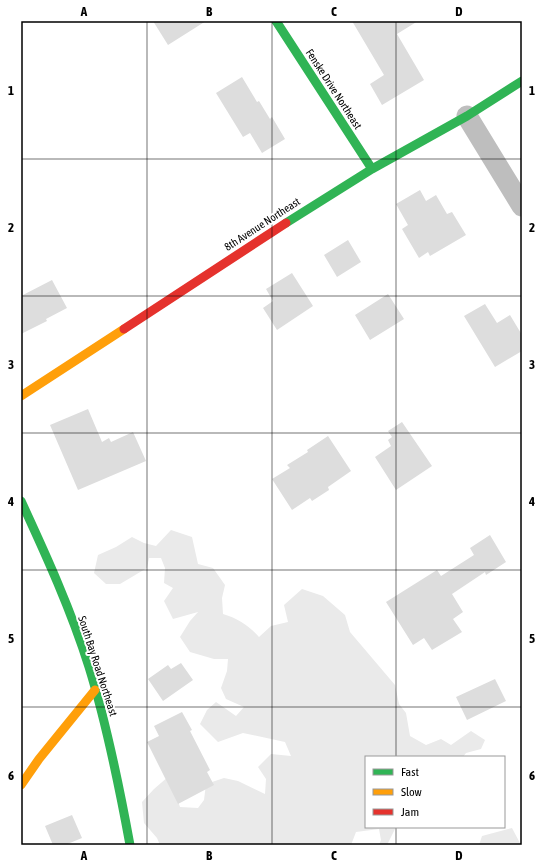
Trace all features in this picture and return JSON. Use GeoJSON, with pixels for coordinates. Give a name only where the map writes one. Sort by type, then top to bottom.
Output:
{"type":"FeatureCollection","features":[{"type":"Feature","properties":{"kind":"street","name":"Fenske Drive Northeast"},"geometry":{"type":"LineString","coordinates":[[276,21],[372,169]]}},
{"type":"Feature","properties":{"kind":"street","name":"8th Avenue Northeast"},"geometry":{"type":"LineString","coordinates":[[21,396],[314,205],[372,169],[467,116],[522,81]]}},
{"type":"Feature","properties":{"kind":"street"},"geometry":{"type":"LineString","coordinates":[[467,116],[522,206]]}},
{"type":"Feature","properties":{"kind":"street","name":"South Bay Road Northeast"},"geometry":{"type":"LineString","coordinates":[[21,501],[43,547],[80,642],[106,730],[130,845]]}},
{"type":"Feature","properties":{"kind":"street"},"geometry":{"type":"LineString","coordinates":[[21,785],[39,759],[95,690]]}},
{"type":"Feature","properties":{"kind":"shaded area"},"geometry":{"type":"Polygon","coordinates":[[[171,530],[192,537],[198,564],[213,568],[225,585],[222,598],[223,614],[243,623],[259,637],[271,626],[288,622],[284,605],[302,589],[323,596],[345,615],[350,632],[395,685],[399,704],[406,713],[410,736],[426,745],[441,739],[451,745],[471,731],[485,740],[481,749],[466,753],[464,756],[365,756],[365,828],[396,828],[387,845],[379,845],[381,840],[379,829],[356,832],[351,845],[160,845],[157,838],[144,823],[142,802],[169,776],[180,807],[198,808],[204,800],[206,784],[224,778],[238,781],[265,794],[266,779],[258,767],[271,754],[291,756],[285,742],[243,733],[218,742],[200,724],[207,710],[216,702],[236,716],[244,707],[226,699],[221,688],[227,671],[228,659],[214,659],[190,652],[180,637],[190,621],[198,612],[173,619],[164,601],[173,588],[164,583],[165,568],[161,558],[149,558],[147,568],[120,584],[106,584],[94,573],[98,555],[116,547],[132,537],[144,543],[156,546],[171,530]]]}},
{"type":"Feature","properties":{"kind":"shaded area"},"geometry":{"type":"Polygon","coordinates":[[[512,828],[521,845],[479,845],[482,836],[512,828]]]}},
{"type":"Feature","properties":{"kind":"building"},"geometry":{"type":"Polygon","coordinates":[[[153,21],[206,21],[168,45],[153,21]]]}},
{"type":"Feature","properties":{"kind":"building"},"geometry":{"type":"Polygon","coordinates":[[[352,21],[418,21],[397,34],[424,80],[382,105],[370,84],[384,75],[352,21]]]}},
{"type":"Feature","properties":{"kind":"building"},"geometry":{"type":"Polygon","coordinates":[[[242,77],[257,102],[259,101],[270,119],[272,117],[285,139],[262,153],[250,133],[243,137],[216,93],[242,77]]]}},
{"type":"Feature","properties":{"kind":"building"},"geometry":{"type":"Polygon","coordinates":[[[420,190],[426,201],[436,195],[447,214],[452,212],[466,235],[430,256],[428,252],[419,258],[402,229],[408,225],[396,204],[420,190]]]}},
{"type":"Feature","properties":{"kind":"building"},"geometry":{"type":"Polygon","coordinates":[[[348,240],[361,262],[337,277],[324,255],[348,240]]]}},
{"type":"Feature","properties":{"kind":"building"},"geometry":{"type":"Polygon","coordinates":[[[292,273],[313,306],[277,330],[263,308],[273,301],[266,289],[292,273]]]}},
{"type":"Feature","properties":{"kind":"building"},"geometry":{"type":"Polygon","coordinates":[[[52,280],[67,308],[46,319],[47,321],[21,334],[21,296],[52,280]]]}},
{"type":"Feature","properties":{"kind":"building"},"geometry":{"type":"Polygon","coordinates":[[[388,294],[404,319],[370,340],[355,315],[388,294]]]}},
{"type":"Feature","properties":{"kind":"building"},"geometry":{"type":"Polygon","coordinates":[[[485,304],[497,323],[510,315],[522,335],[522,351],[495,367],[464,316],[485,304]]]}},
{"type":"Feature","properties":{"kind":"building"},"geometry":{"type":"Polygon","coordinates":[[[88,409],[102,442],[109,438],[111,442],[133,432],[146,461],[78,490],[50,425],[88,409]]]}},
{"type":"Feature","properties":{"kind":"building"},"geometry":{"type":"Polygon","coordinates":[[[402,422],[432,466],[396,490],[375,457],[391,446],[388,440],[392,437],[388,431],[402,422]]]}},
{"type":"Feature","properties":{"kind":"building"},"geometry":{"type":"Polygon","coordinates":[[[328,436],[351,471],[328,487],[329,490],[312,501],[310,498],[292,510],[272,479],[290,468],[287,465],[308,452],[307,450],[328,436]]]}},
{"type":"Feature","properties":{"kind":"building"},"geometry":{"type":"Polygon","coordinates":[[[490,535],[506,562],[486,575],[485,572],[452,594],[463,612],[453,619],[462,632],[432,650],[424,638],[413,645],[386,602],[437,570],[441,576],[474,555],[470,548],[490,535]]]}},
{"type":"Feature","properties":{"kind":"building"},"geometry":{"type":"Polygon","coordinates":[[[181,663],[193,680],[163,701],[148,679],[168,665],[171,669],[181,663]]]}},
{"type":"Feature","properties":{"kind":"building"},"geometry":{"type":"Polygon","coordinates":[[[495,679],[506,701],[467,720],[456,697],[495,679]]]}},
{"type":"Feature","properties":{"kind":"building"},"geometry":{"type":"Polygon","coordinates":[[[182,712],[210,770],[207,772],[214,785],[178,804],[147,742],[159,736],[154,726],[182,712]]]}},
{"type":"Feature","properties":{"kind":"building"},"geometry":{"type":"Polygon","coordinates":[[[72,815],[82,838],[65,845],[53,845],[45,826],[72,815]]]}},
{"type":"Feature","properties":{"kind":"traffic: fast"},"geometry":{"type":"LineString","coordinates":[[276,21],[372,169]]}},
{"type":"Feature","properties":{"kind":"traffic: fast"},"geometry":{"type":"LineString","coordinates":[[286,223],[372,169],[467,116],[522,81]]}},
{"type":"Feature","properties":{"kind":"traffic: fast"},"geometry":{"type":"LineString","coordinates":[[21,501],[49,562],[89,667],[112,755],[130,845]]}},
{"type":"Feature","properties":{"kind":"traffic: slow"},"geometry":{"type":"LineString","coordinates":[[21,396],[124,329]]}},
{"type":"Feature","properties":{"kind":"traffic: slow"},"geometry":{"type":"LineString","coordinates":[[21,785],[39,759],[95,690]]}},
{"type":"Feature","properties":{"kind":"traffic: jam"},"geometry":{"type":"LineString","coordinates":[[124,329],[286,223]]}}]}
